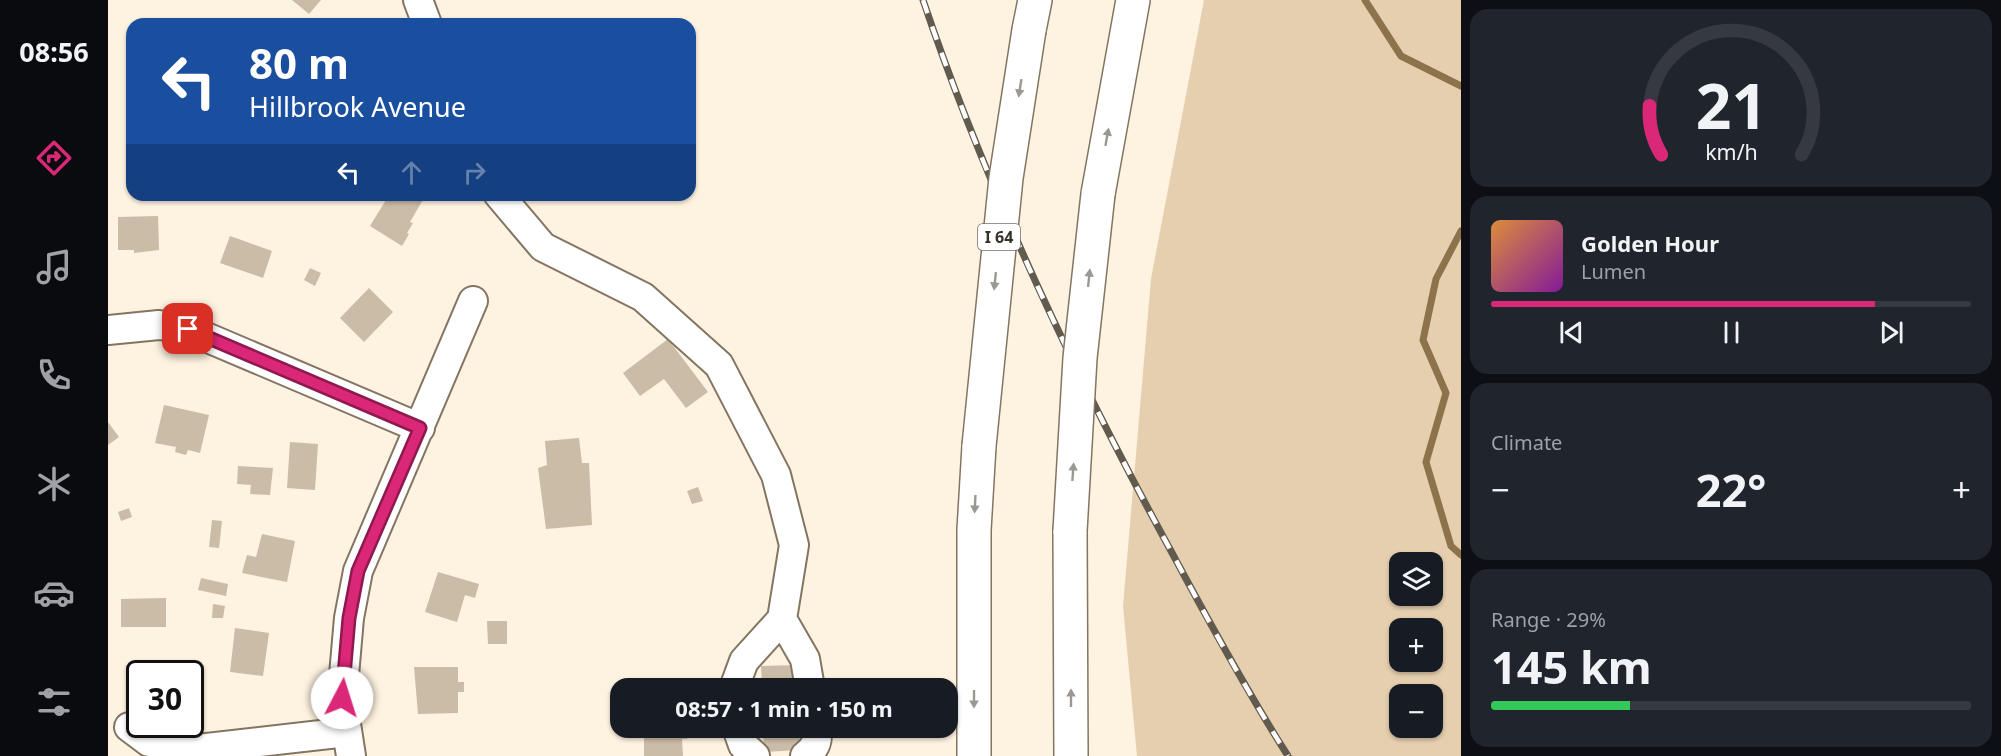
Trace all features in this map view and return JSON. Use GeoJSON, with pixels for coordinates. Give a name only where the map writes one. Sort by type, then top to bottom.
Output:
{"type":"FeatureCollection","features":[{"type":"Feature","properties":{"kind":"highway"},"geometry":{"type":"LineString","coordinates":[[1071,756],[1070,531],[1080,358],[1098,194],[1133,0]]}},
{"type":"Feature","properties":{"kind":"highway","name":"I 64"},"geometry":{"type":"LineString","coordinates":[[974,756],[974,530],[979,446],[1005,178],[1032,15]]}},
{"type":"Feature","properties":{"kind":"street"},"geometry":{"type":"LineString","coordinates":[[418,0],[425,18]]}},
{"type":"Feature","properties":{"kind":"street"},"geometry":{"type":"LineString","coordinates":[[504,201],[543,247],[644,297],[719,365],[776,476],[794,545],[782,619],[744,661],[738,678]]}},
{"type":"Feature","properties":{"kind":"street"},"geometry":{"type":"LineString","coordinates":[[144,738],[149,742],[198,749],[349,744],[342,698],[349,618],[358,571],[473,301]]}},
{"type":"Feature","properties":{"kind":"street"},"geometry":{"type":"LineString","coordinates":[[108,330],[159,325],[188,329],[420,428]]}},
{"type":"Feature","properties":{"kind":"street"},"geometry":{"type":"LineString","coordinates":[[782,619],[805,659],[808,678]]}},
{"type":"Feature","properties":{"kind":"street"},"geometry":{"type":"LineString","coordinates":[[741,738],[743,745],[755,756]]}},
{"type":"Feature","properties":{"kind":"street"},"geometry":{"type":"LineString","coordinates":[[805,756],[813,751],[817,738]]}},
{"type":"Feature","properties":{"kind":"shaded area"},"geometry":{"type":"Polygon","coordinates":[[[1204,0],[1461,0],[1461,756],[1137,756],[1123,606],[1151,279],[1204,0]]]}},
{"type":"Feature","properties":{"kind":"building"},"geometry":{"type":"Polygon","coordinates":[[[292,0],[321,0],[309,14],[292,0]]]}},
{"type":"Feature","properties":{"kind":"building"},"geometry":{"type":"Polygon","coordinates":[[[385,201],[422,201],[410,222],[413,223],[402,246],[370,226],[385,201]]]}},
{"type":"Feature","properties":{"kind":"building"},"geometry":{"type":"Polygon","coordinates":[[[158,216],[159,250],[134,253],[134,250],[118,250],[118,217],[158,216]]]}},
{"type":"Feature","properties":{"kind":"building"},"geometry":{"type":"Polygon","coordinates":[[[230,236],[272,251],[263,278],[220,263],[230,236]]]}},
{"type":"Feature","properties":{"kind":"building"},"geometry":{"type":"Polygon","coordinates":[[[310,268],[321,273],[315,286],[304,280],[310,268]]]}},
{"type":"Feature","properties":{"kind":"building"},"geometry":{"type":"Polygon","coordinates":[[[369,288],[393,312],[364,342],[340,318],[369,288]]]}},
{"type":"Feature","properties":{"kind":"building"},"geometry":{"type":"Polygon","coordinates":[[[668,339],[708,392],[686,408],[664,379],[640,396],[623,373],[668,339]]]}},
{"type":"Feature","properties":{"kind":"building"},"geometry":{"type":"Polygon","coordinates":[[[164,405],[209,415],[200,453],[188,450],[186,455],[175,452],[176,447],[155,443],[164,405]]]}},
{"type":"Feature","properties":{"kind":"building"},"geometry":{"type":"Polygon","coordinates":[[[108,422],[119,437],[108,445],[108,422]]]}},
{"type":"Feature","properties":{"kind":"building"},"geometry":{"type":"Polygon","coordinates":[[[579,438],[582,463],[589,463],[592,525],[546,529],[538,468],[547,465],[545,441],[579,438]]]}},
{"type":"Feature","properties":{"kind":"building"},"geometry":{"type":"Polygon","coordinates":[[[290,442],[318,444],[315,490],[287,488],[290,442]]]}},
{"type":"Feature","properties":{"kind":"building"},"geometry":{"type":"Polygon","coordinates":[[[238,466],[273,468],[270,495],[250,494],[251,485],[237,484],[238,466]]]}},
{"type":"Feature","properties":{"kind":"building"},"geometry":{"type":"Polygon","coordinates":[[[698,487],[703,501],[692,504],[687,491],[698,487]]]}},
{"type":"Feature","properties":{"kind":"building"},"geometry":{"type":"Polygon","coordinates":[[[129,508],[132,517],[121,521],[118,512],[129,508]]]}},
{"type":"Feature","properties":{"kind":"building"},"geometry":{"type":"Polygon","coordinates":[[[212,520],[222,521],[219,548],[209,547],[212,520]]]}},
{"type":"Feature","properties":{"kind":"building"},"geometry":{"type":"Polygon","coordinates":[[[262,534],[295,541],[287,582],[242,573],[247,555],[256,557],[262,534]]]}},
{"type":"Feature","properties":{"kind":"building"},"geometry":{"type":"Polygon","coordinates":[[[438,572],[479,584],[475,598],[465,595],[457,622],[425,612],[438,572]]]}},
{"type":"Feature","properties":{"kind":"building"},"geometry":{"type":"Polygon","coordinates":[[[201,578],[228,584],[226,596],[198,590],[201,578]]]}},
{"type":"Feature","properties":{"kind":"building"},"geometry":{"type":"Polygon","coordinates":[[[166,598],[166,627],[121,627],[121,599],[166,598]]]}},
{"type":"Feature","properties":{"kind":"building"},"geometry":{"type":"Polygon","coordinates":[[[213,604],[225,606],[223,618],[212,618],[213,604]]]}},
{"type":"Feature","properties":{"kind":"building"},"geometry":{"type":"Polygon","coordinates":[[[487,621],[507,621],[507,644],[488,644],[487,621]]]}},
{"type":"Feature","properties":{"kind":"building"},"geometry":{"type":"Polygon","coordinates":[[[235,628],[269,633],[263,676],[230,672],[235,628]]]}},
{"type":"Feature","properties":{"kind":"building"},"geometry":{"type":"Polygon","coordinates":[[[796,665],[797,678],[762,678],[761,666],[796,665]]]}},
{"type":"Feature","properties":{"kind":"building"},"geometry":{"type":"Polygon","coordinates":[[[414,667],[458,667],[458,682],[464,682],[464,692],[458,692],[458,713],[418,714],[414,667]]]}},
{"type":"Feature","properties":{"kind":"building"},"geometry":{"type":"Polygon","coordinates":[[[644,738],[687,738],[682,739],[683,756],[644,756],[644,738]]]}},
{"type":"Feature","properties":{"kind":"building"},"geometry":{"type":"Polygon","coordinates":[[[763,738],[799,738],[800,750],[764,752],[763,738]]]}},
{"type":"Feature","properties":{"kind":"waterway"},"geometry":{"type":"LineString","coordinates":[[1365,0],[1401,56],[1461,86]]}},
{"type":"Feature","properties":{"kind":"waterway"},"geometry":{"type":"LineString","coordinates":[[1461,231],[1436,279],[1423,340],[1446,393],[1426,462],[1451,546],[1461,555]]}},
{"type":"Feature","properties":{"kind":"railway"},"geometry":{"type":"LineString","coordinates":[[923,0],[975,142],[1067,349],[1135,485],[1199,603],[1288,756]]}},
{"type":"Feature","properties":{"kind":"route"},"geometry":{"type":"LineString","coordinates":[[188,329],[420,428],[358,571],[349,618],[342,698]]}}]}
